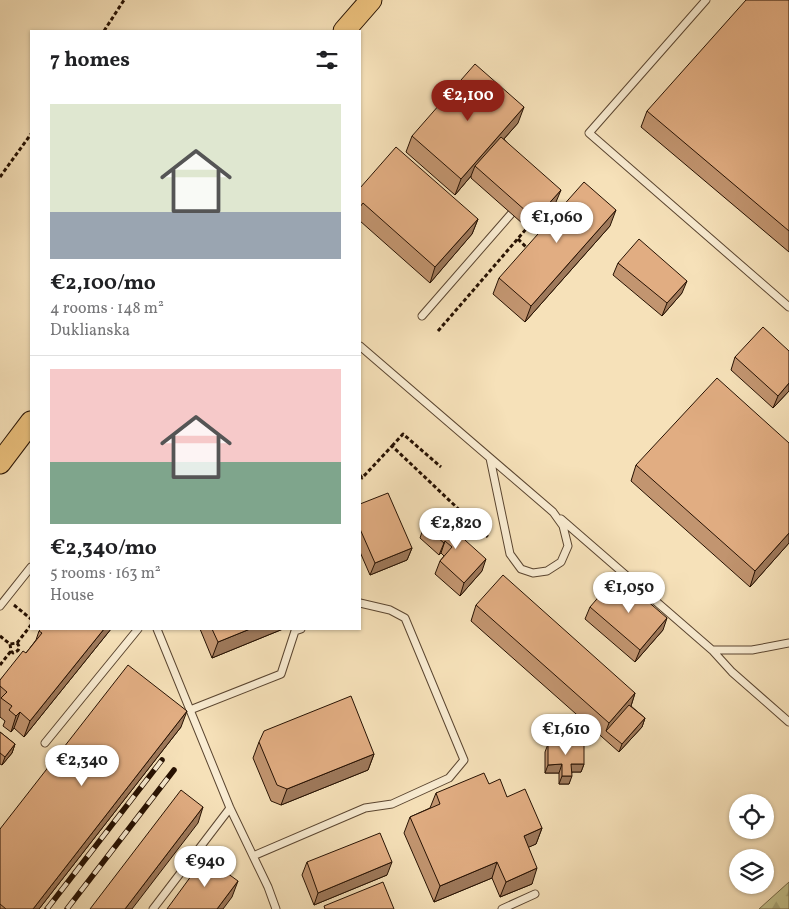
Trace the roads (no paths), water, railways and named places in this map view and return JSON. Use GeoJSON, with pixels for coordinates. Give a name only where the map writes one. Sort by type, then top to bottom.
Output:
{"type":"FeatureCollection","features":[{"type":"Feature","properties":{"kind":"main road"},"geometry":{"type":"LineString","coordinates":[[345,30],[371,0]]}},
{"type":"Feature","properties":{"kind":"main road"},"geometry":{"type":"LineString","coordinates":[[0,463],[30,423]]}},
{"type":"Feature","properties":{"kind":"lane"},"geometry":{"type":"LineString","coordinates":[[706,0],[589,133],[789,307]]}},
{"type":"Feature","properties":{"kind":"lane"},"geometry":{"type":"LineString","coordinates":[[422,316],[511,214]]}},
{"type":"Feature","properties":{"kind":"lane"},"geometry":{"type":"LineString","coordinates":[[361,347],[712,650],[732,672],[789,722]]}},
{"type":"Feature","properties":{"kind":"lane"},"geometry":{"type":"LineString","coordinates":[[490,458],[510,554],[521,569],[533,574],[547,571],[561,562],[568,546],[563,526],[553,512]]}},
{"type":"Feature","properties":{"kind":"lane"},"geometry":{"type":"LineString","coordinates":[[0,606],[30,568]]}},
{"type":"Feature","properties":{"kind":"lane"},"geometry":{"type":"LineString","coordinates":[[252,856],[365,808],[392,804],[449,778],[464,760],[405,618],[390,610],[361,603]]}},
{"type":"Feature","properties":{"kind":"lane"},"geometry":{"type":"LineString","coordinates":[[45,743],[137,630]]}},
{"type":"Feature","properties":{"kind":"lane"},"geometry":{"type":"LineString","coordinates":[[157,630],[230,808],[268,887],[276,909]]}},
{"type":"Feature","properties":{"kind":"lane"},"geometry":{"type":"LineString","coordinates":[[190,710],[281,674],[295,631],[298,630]]}},
{"type":"Feature","properties":{"kind":"lane"},"geometry":{"type":"LineString","coordinates":[[712,650],[752,650],[789,643]]}},
{"type":"Feature","properties":{"kind":"lane"},"geometry":{"type":"LineString","coordinates":[[153,909],[230,808]]}},
{"type":"Feature","properties":{"kind":"lane"},"geometry":{"type":"LineString","coordinates":[[502,909],[535,894]]}},
{"type":"Feature","properties":{"kind":"railway"},"geometry":{"type":"LineString","coordinates":[[47,909],[162,760]]}},
{"type":"Feature","properties":{"kind":"railway"},"geometry":{"type":"LineString","coordinates":[[67,909],[174,770]]}}]}
